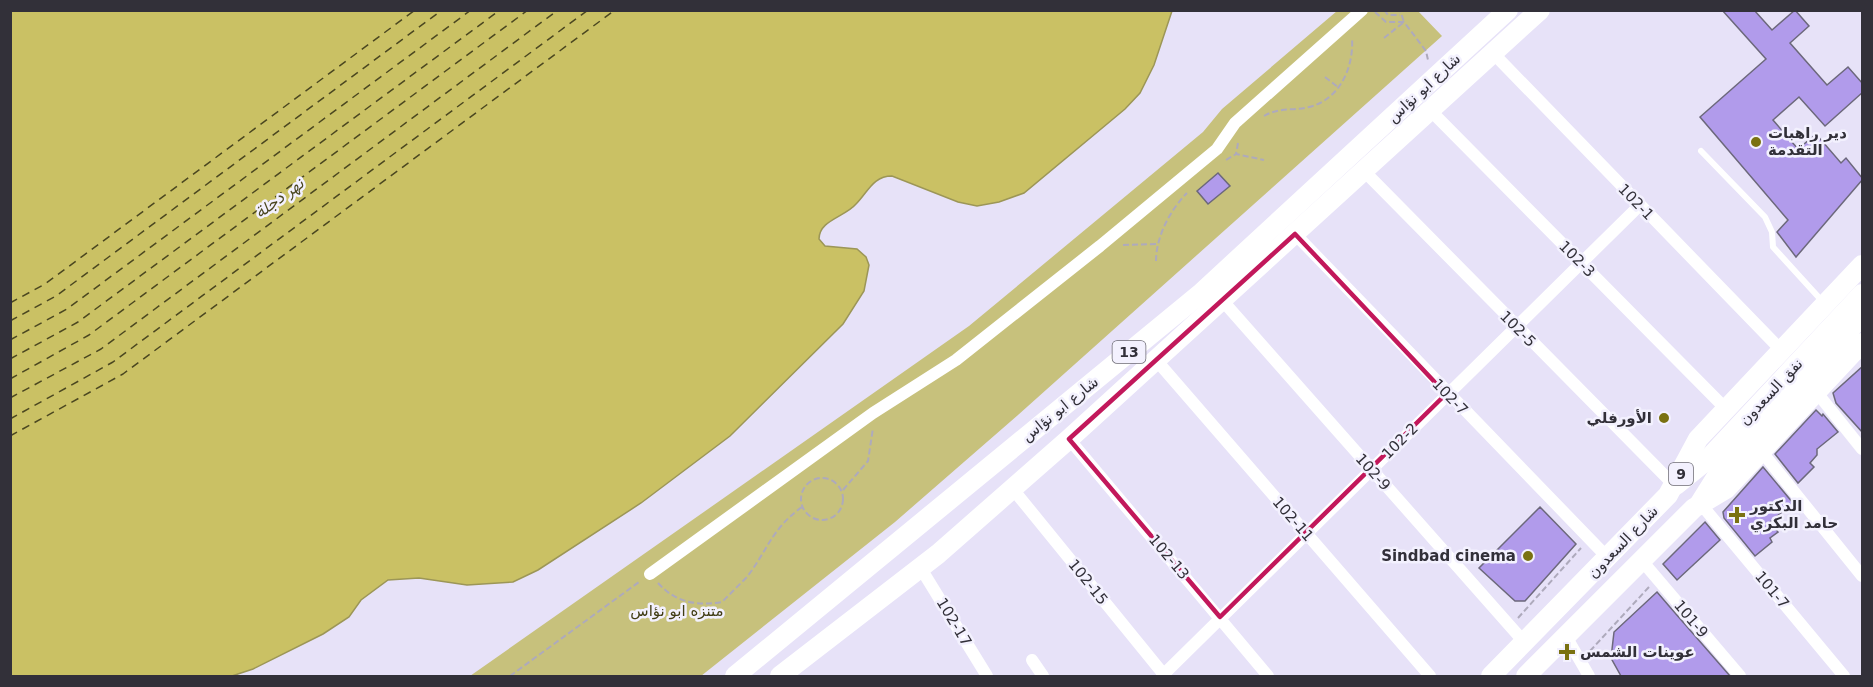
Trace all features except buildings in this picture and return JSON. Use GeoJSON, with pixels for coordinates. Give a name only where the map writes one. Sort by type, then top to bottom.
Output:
{"type":"FeatureCollection","features":[{"type":"Feature","properties":{"kind":"main road","name":"شارع ابو نؤاس"},"geometry":{"type":"LineString","coordinates":[[735,676],[1200,294],[1508,10]]}},
{"type":"Feature","properties":{"kind":"main road","name":"شارع ابو نؤاس"},"geometry":{"type":"LineString","coordinates":[[780,676],[921,567],[1069,439],[1540,10]]}},
{"type":"Feature","properties":{"kind":"main road","name":"شارع السعدون"},"geometry":{"type":"LineString","coordinates":[[1491,676],[1526,643],[1675,486],[1692,448],[1725,408],[1863,266]]}},
{"type":"Feature","properties":{"kind":"main road","name":"نفق السعدون"},"geometry":{"type":"LineString","coordinates":[[1675,486],[1707,460],[1863,294]]}},
{"type":"Feature","properties":{"kind":"main road","name":"نفق السعدون"},"geometry":{"type":"LineString","coordinates":[[1700,503],[1727,460],[1863,316]]}},
{"type":"Feature","properties":{"kind":"main road","name":"شارع السعدون"},"geometry":{"type":"LineString","coordinates":[[1526,676],[1567,638],[1700,503],[1721,494],[1863,343]]}},
{"type":"Feature","properties":{"kind":"street"},"geometry":{"type":"LineString","coordinates":[[650,574],[873,413],[956,360],[1100,246],[1217,149],[1234,123],[1362,10]]}},
{"type":"Feature","properties":{"kind":"street","name":"102-1"},"geometry":{"type":"LineString","coordinates":[[1493,53],[1781,350]]}},
{"type":"Feature","properties":{"kind":"street","name":"102-3"},"geometry":{"type":"LineString","coordinates":[[1430,110],[1725,408]]}},
{"type":"Feature","properties":{"kind":"street","name":"102-5"},"geometry":{"type":"LineString","coordinates":[[1364,171],[1515,327],[1675,486]]}},
{"type":"Feature","properties":{"kind":"street","name":"102-2"},"geometry":{"type":"LineString","coordinates":[[1163,676],[1220,617],[1639,206]]}},
{"type":"Feature","properties":{"kind":"street","name":"102-7"},"geometry":{"type":"LineString","coordinates":[[1295,234],[1446,394],[1608,558]]}},
{"type":"Feature","properties":{"kind":"street","name":"102-9"},"geometry":{"type":"LineString","coordinates":[[1221,300],[1526,643]]}},
{"type":"Feature","properties":{"kind":"street","name":"102-11"},"geometry":{"type":"LineString","coordinates":[[1157,361],[1430,676]]}},
{"type":"Feature","properties":{"kind":"street"},"geometry":{"type":"LineString","coordinates":[[1818,393],[1863,449]]}},
{"type":"Feature","properties":{"kind":"street","name":"102-13"},"geometry":{"type":"LineString","coordinates":[[1069,439],[1269,676]]}},
{"type":"Feature","properties":{"kind":"street"},"geometry":{"type":"LineString","coordinates":[[1762,452],[1863,576]]}},
{"type":"Feature","properties":{"kind":"street","name":"102-15"},"geometry":{"type":"LineString","coordinates":[[1012,488],[1163,676]]}},
{"type":"Feature","properties":{"kind":"street","name":"101-7"},"geometry":{"type":"LineString","coordinates":[[1700,503],[1844,676]]}},
{"type":"Feature","properties":{"kind":"street","name":"101-9"},"geometry":{"type":"LineString","coordinates":[[1643,562],[1740,676]]}},
{"type":"Feature","properties":{"kind":"street","name":"102-17"},"geometry":{"type":"LineString","coordinates":[[921,567],[987,676]]}},
{"type":"Feature","properties":{"kind":"street"},"geometry":{"type":"LineString","coordinates":[[1567,638],[1589,676]]}},
{"type":"Feature","properties":{"kind":"street"},"geometry":{"type":"LineString","coordinates":[[1032,660],[1043,676]]}},
{"type":"Feature","properties":{"kind":"lane"},"geometry":{"type":"LineString","coordinates":[[1701,151],[1765,217],[1772,232],[1773,247],[1825,304]]}},
{"type":"Feature","properties":{"kind":"path"},"geometry":{"type":"LineString","coordinates":[[1384,10],[1388,15],[1400,15]]}},
{"type":"Feature","properties":{"kind":"path"},"geometry":{"type":"LineString","coordinates":[[1400,10],[1404,22],[1426,51],[1428,62]]}},
{"type":"Feature","properties":{"kind":"path"},"geometry":{"type":"LineString","coordinates":[[1375,13],[1386,22],[1404,22]]}},
{"type":"Feature","properties":{"kind":"path"},"geometry":{"type":"LineString","coordinates":[[1384,38],[1404,22]]}},
{"type":"Feature","properties":{"kind":"path"},"geometry":{"type":"LineString","coordinates":[[1260,118],[1274,110],[1308,108],[1324,102],[1339,88],[1351,58],[1352,38]]}},
{"type":"Feature","properties":{"kind":"path"},"geometry":{"type":"LineString","coordinates":[[1325,77],[1339,88]]}},
{"type":"Feature","properties":{"kind":"path"},"geometry":{"type":"LineString","coordinates":[[1236,154],[1240,138]]}},
{"type":"Feature","properties":{"kind":"path"},"geometry":{"type":"LineString","coordinates":[[1222,162],[1236,154],[1264,160]]}},
{"type":"Feature","properties":{"kind":"path"},"geometry":{"type":"LineString","coordinates":[[1156,261],[1156,244],[1180,199],[1188,192]]}},
{"type":"Feature","properties":{"kind":"path"},"geometry":{"type":"LineString","coordinates":[[1100,246],[1156,244]]}},
{"type":"Feature","properties":{"kind":"path"},"geometry":{"type":"LineString","coordinates":[[842,491],[868,461],[874,437],[873,413]]}},
{"type":"Feature","properties":{"kind":"path"},"geometry":{"type":"LineString","coordinates":[[825,477],[836,482],[842,491],[843,503],[839,513],[830,520],[818,521],[808,516],[802,507],[800,496],[805,485],[814,479],[825,477]]}},
{"type":"Feature","properties":{"kind":"path"},"geometry":{"type":"LineString","coordinates":[[510,676],[650,574],[672,597],[695,604],[722,602],[746,578],[770,537],[787,518],[802,507]]}},
{"type":"Feature","properties":{"kind":"path"},"geometry":{"type":"LineString","coordinates":[[1510,627],[1575,556]]}},
{"type":"Feature","properties":{"kind":"path"},"geometry":{"type":"LineString","coordinates":[[1591,650],[1657,579]]}},
{"type":"Feature","properties":{"kind":"highlighted area"},"geometry":{"type":"Polygon","coordinates":[[[1295,234],[1446,394],[1220,617],[1069,439],[1295,234]]]}},
{"type":"Feature","properties":{"kind":"green space","name":"متنزه ابو نؤاس"},"geometry":{"type":"Polygon","coordinates":[[[1337,11],[1418,11],[1442,36],[895,522],[701,676],[470,676],[969,326],[1203,132],[1222,109],[1337,11]]]}},
{"type":"Feature","properties":{"kind":"water","name":"نهر دجلة"},"geometry":{"type":"Polygon","coordinates":[[[10,11],[1172,11],[1154,65],[1140,93],[1125,109],[1024,193],[999,202],[977,206],[958,202],[892,176],[885,177],[875,182],[851,208],[823,227],[819,239],[825,246],[857,249],[866,257],[869,265],[864,291],[843,324],[730,436],[641,503],[538,570],[513,582],[467,585],[419,578],[388,580],[361,600],[349,617],[323,634],[253,669],[232,676],[11,676],[10,11]]]}},
{"type":"Feature","properties":{"kind":"ferry route"},"geometry":{"type":"LineString","coordinates":[[10,303],[45,284],[415,10]]}},
{"type":"Feature","properties":{"kind":"ferry route"},"geometry":{"type":"LineString","coordinates":[[10,321],[56,296],[442,10]]}},
{"type":"Feature","properties":{"kind":"ferry route"},"geometry":{"type":"LineString","coordinates":[[10,340],[67,309],[471,10]]}},
{"type":"Feature","properties":{"kind":"ferry route"},"geometry":{"type":"LineString","coordinates":[[10,359],[78,322],[500,10]]}},
{"type":"Feature","properties":{"kind":"ferry route"},"geometry":{"type":"LineString","coordinates":[[10,379],[89,335],[528,10]]}},
{"type":"Feature","properties":{"kind":"ferry route"},"geometry":{"type":"LineString","coordinates":[[10,398],[101,349],[558,10]]}},
{"type":"Feature","properties":{"kind":"ferry route"},"geometry":{"type":"LineString","coordinates":[[10,419],[113,362],[588,10]]}},
{"type":"Feature","properties":{"kind":"ferry route"},"geometry":{"type":"LineString","coordinates":[[10,436],[123,374],[615,10]]}},
{"type":"Feature","properties":{"kind":"place","name":"دير راهبات التقدمة"},"geometry":{"type":"Point","coordinates":[1756,142]}},
{"type":"Feature","properties":{"kind":"place","name":"الأورفلي"},"geometry":{"type":"Point","coordinates":[1664,418]}},
{"type":"Feature","properties":{"kind":"place","name":"الدكتور حامد البكري"},"geometry":{"type":"Point","coordinates":[1737,515]}},
{"type":"Feature","properties":{"kind":"place","name":"Sindbad cinema"},"geometry":{"type":"Point","coordinates":[1528,556]}},
{"type":"Feature","properties":{"kind":"place","name":"عوينات الشمس"},"geometry":{"type":"Point","coordinates":[1567,652]}}]}
